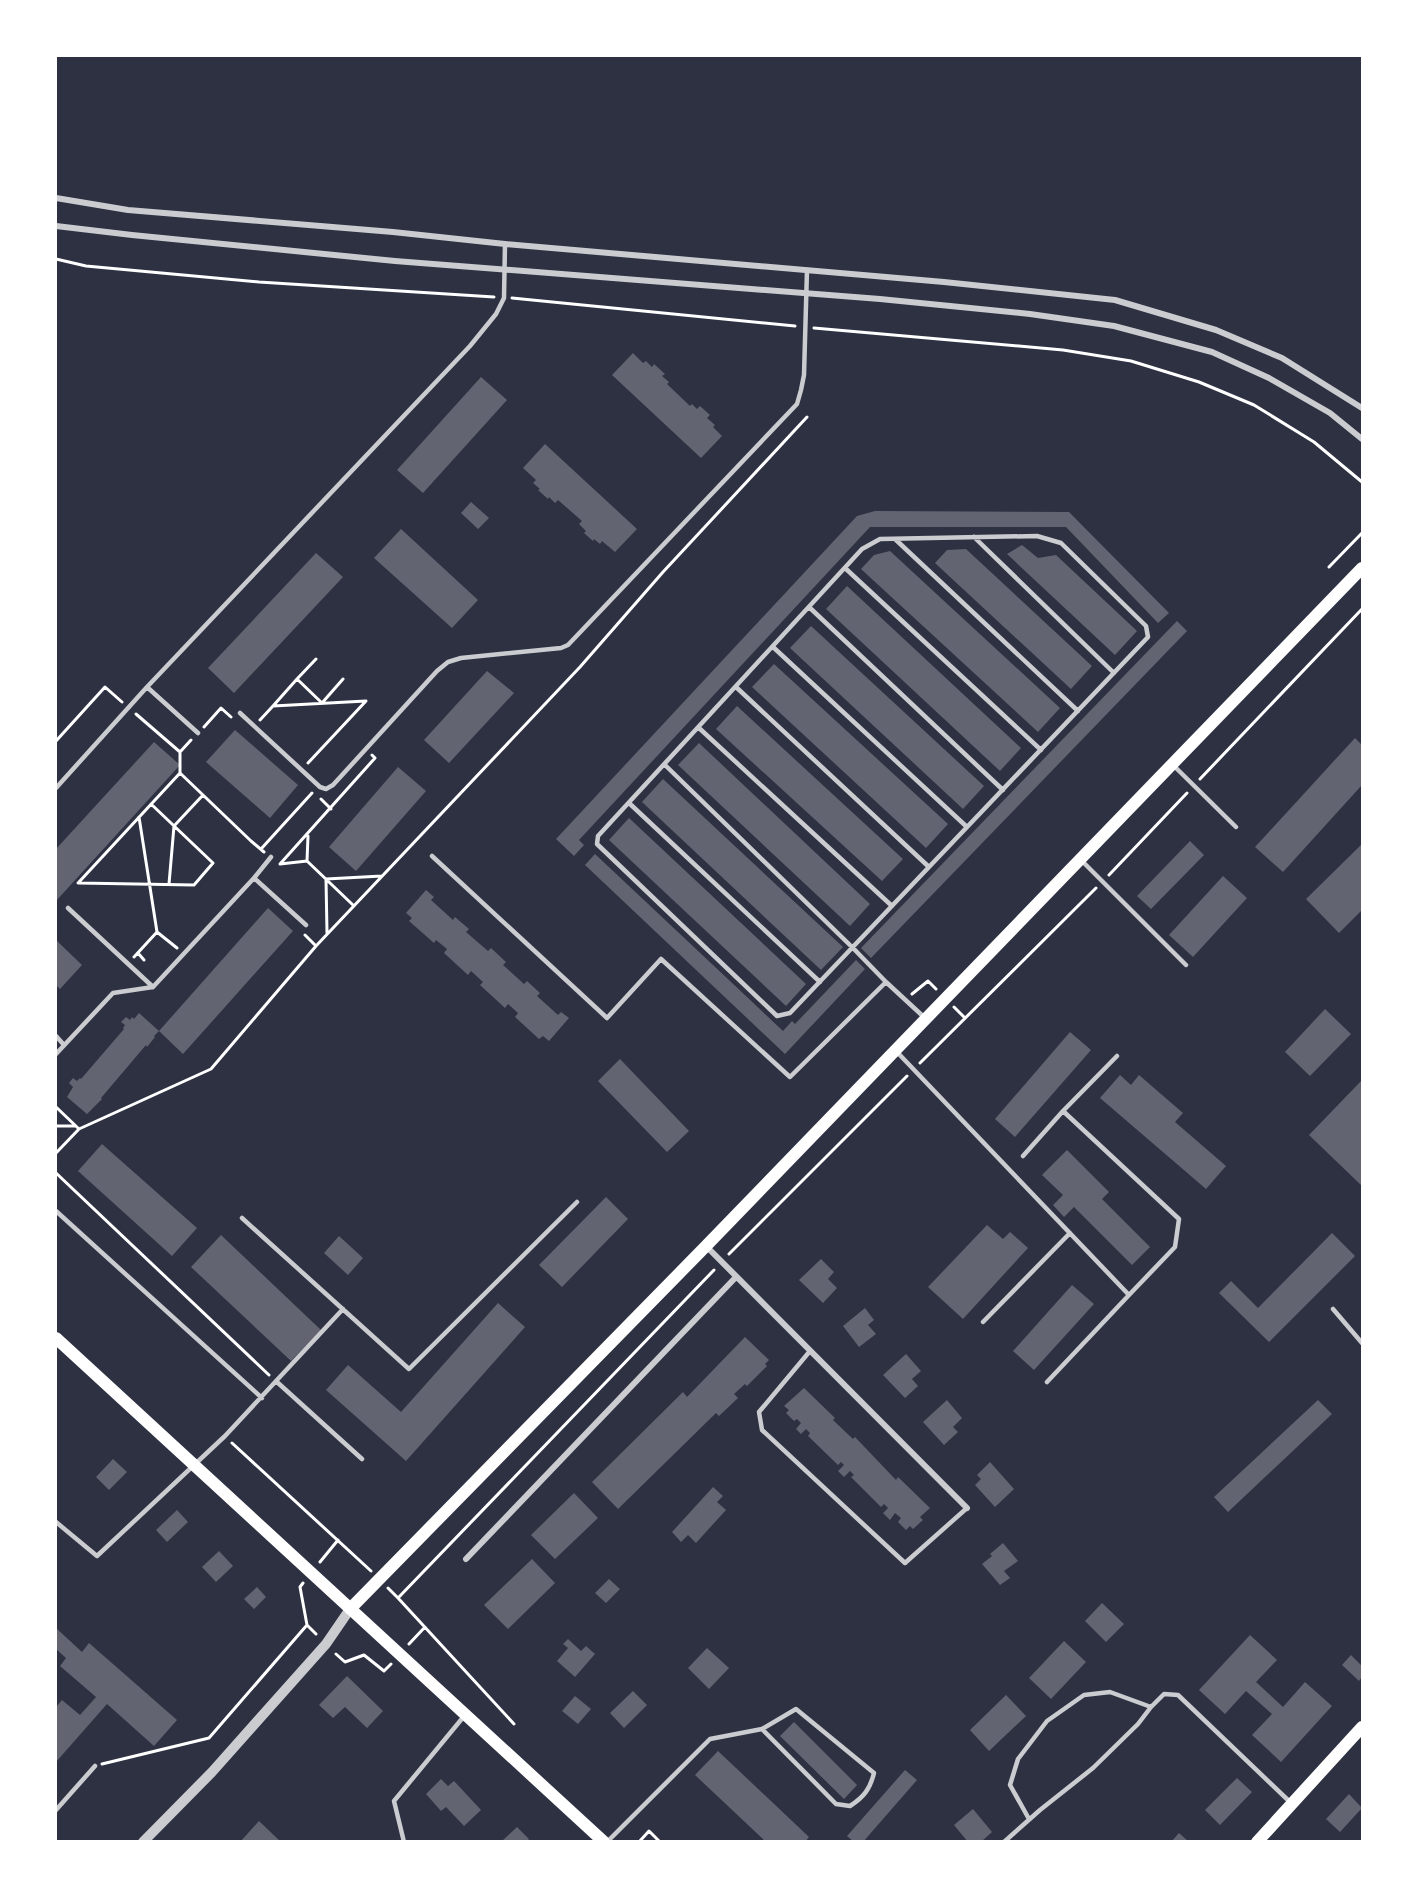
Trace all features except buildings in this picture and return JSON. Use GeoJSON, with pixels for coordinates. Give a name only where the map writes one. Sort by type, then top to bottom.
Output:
{"type":"FeatureCollection","features":[{"type":"Feature","properties":{"kind":"main road"},"geometry":{"type":"LineString","coordinates":[[350,1609],[706,1246],[1362,568]]}},
{"type":"Feature","properties":{"kind":"main road"},"geometry":{"type":"LineString","coordinates":[[56,1338],[605,1842]]}},
{"type":"Feature","properties":{"kind":"main road"},"geometry":{"type":"LineString","coordinates":[[1257,1842],[1362,1727]]}},
{"type":"Feature","properties":{"kind":"street"},"geometry":{"type":"LineString","coordinates":[[56,198],[128,210],[944,282],[1115,300],[1216,330],[1282,358],[1362,408]]}},
{"type":"Feature","properties":{"kind":"street"},"geometry":{"type":"LineString","coordinates":[[56,226],[132,236],[506,270],[806,293],[1030,314],[1114,326],[1212,352],[1269,378],[1329,413],[1362,439]]}},
{"type":"Feature","properties":{"kind":"street"},"geometry":{"type":"LineString","coordinates":[[706,1246],[967,1508]]}},
{"type":"Feature","properties":{"kind":"street"},"geometry":{"type":"LineString","coordinates":[[466,1559],[736,1277]]}},
{"type":"Feature","properties":{"kind":"street"},"geometry":{"type":"LineString","coordinates":[[143,1842],[212,1773],[326,1644],[350,1609]]}},
{"type":"Feature","properties":{"kind":"lane"},"geometry":{"type":"LineString","coordinates":[[56,788],[147,687],[470,346],[496,314],[504,298],[506,244]]}},
{"type":"Feature","properties":{"kind":"lane"},"geometry":{"type":"LineString","coordinates":[[240,713],[320,787],[326,789],[333,785],[437,671],[448,662],[461,658],[561,648],[574,640],[797,404],[804,375],[807,270]]}},
{"type":"Feature","properties":{"kind":"lane"},"geometry":{"type":"LineString","coordinates":[[1037,536],[1061,543],[1146,626],[1148,637],[790,1013],[777,1016],[597,844],[598,836],[862,549],[880,539],[974,537],[1037,536]]}},
{"type":"Feature","properties":{"kind":"lane"},"geometry":{"type":"LineString","coordinates":[[974,537],[1114,673]]}},
{"type":"Feature","properties":{"kind":"lane"},"geometry":{"type":"LineString","coordinates":[[895,539],[1078,711]]}},
{"type":"Feature","properties":{"kind":"lane"},"geometry":{"type":"LineString","coordinates":[[844,568],[1041,750]]}},
{"type":"Feature","properties":{"kind":"lane"},"geometry":{"type":"LineString","coordinates":[[809,607],[1003,790]]}},
{"type":"Feature","properties":{"kind":"lane"},"geometry":{"type":"LineString","coordinates":[[773,647],[967,827]]}},
{"type":"Feature","properties":{"kind":"lane"},"geometry":{"type":"LineString","coordinates":[[147,687],[198,733]]}},
{"type":"Feature","properties":{"kind":"lane"},"geometry":{"type":"LineString","coordinates":[[736,687],[929,867]]}},
{"type":"Feature","properties":{"kind":"lane"},"geometry":{"type":"LineString","coordinates":[[699,728],[892,906]]}},
{"type":"Feature","properties":{"kind":"lane"},"geometry":{"type":"LineString","coordinates":[[1172,764],[1236,827]]}},
{"type":"Feature","properties":{"kind":"lane"},"geometry":{"type":"LineString","coordinates":[[665,765],[926,1019]]}},
{"type":"Feature","properties":{"kind":"lane"},"geometry":{"type":"LineString","coordinates":[[629,803],[820,982]]}},
{"type":"Feature","properties":{"kind":"lane"},"geometry":{"type":"LineString","coordinates":[[432,856],[607,1018],[661,959],[790,1077],[886,982]]}},
{"type":"Feature","properties":{"kind":"lane"},"geometry":{"type":"LineString","coordinates":[[56,1054],[112,993],[153,987],[271,857]]}},
{"type":"Feature","properties":{"kind":"lane"},"geometry":{"type":"LineString","coordinates":[[1080,859],[1186,965]]}},
{"type":"Feature","properties":{"kind":"lane"},"geometry":{"type":"LineString","coordinates":[[254,878],[306,925]]}},
{"type":"Feature","properties":{"kind":"lane"},"geometry":{"type":"LineString","coordinates":[[68,908],[153,987]]}},
{"type":"Feature","properties":{"kind":"lane"},"geometry":{"type":"LineString","coordinates":[[56,1036],[64,1045]]}},
{"type":"Feature","properties":{"kind":"lane"},"geometry":{"type":"LineString","coordinates":[[895,1050],[1129,1295]]}},
{"type":"Feature","properties":{"kind":"lane"},"geometry":{"type":"LineString","coordinates":[[1023,1156],[1117,1056]]}},
{"type":"Feature","properties":{"kind":"lane"},"geometry":{"type":"LineString","coordinates":[[1047,1382],[1176,1247],[1179,1219],[1064,1111]]}},
{"type":"Feature","properties":{"kind":"lane"},"geometry":{"type":"LineString","coordinates":[[242,1218],[409,1369],[577,1202]]}},
{"type":"Feature","properties":{"kind":"lane"},"geometry":{"type":"LineString","coordinates":[[56,1211],[262,1398]]}},
{"type":"Feature","properties":{"kind":"lane"},"geometry":{"type":"LineString","coordinates":[[983,1322],[1070,1233]]}},
{"type":"Feature","properties":{"kind":"lane"},"geometry":{"type":"LineString","coordinates":[[56,1522],[98,1556],[225,1436],[344,1309]]}},
{"type":"Feature","properties":{"kind":"lane"},"geometry":{"type":"LineString","coordinates":[[1333,1309],[1362,1343]]}},
{"type":"Feature","properties":{"kind":"lane"},"geometry":{"type":"LineString","coordinates":[[810,1351],[759,1412],[762,1430],[905,1563],[967,1508]]}},
{"type":"Feature","properties":{"kind":"lane"},"geometry":{"type":"LineString","coordinates":[[277,1382],[362,1459]]}},
{"type":"Feature","properties":{"kind":"lane"},"geometry":{"type":"LineString","coordinates":[[1029,1819],[1010,1785],[1018,1759],[1047,1721],[1084,1695],[1110,1692],[1151,1707]]}},
{"type":"Feature","properties":{"kind":"lane"},"geometry":{"type":"LineString","coordinates":[[1004,1842],[1093,1768],[1138,1724],[1164,1694],[1178,1695],[1292,1804]]}},
{"type":"Feature","properties":{"kind":"lane"},"geometry":{"type":"LineString","coordinates":[[605,1842],[710,1739],[762,1729],[796,1709],[874,1773],[870,1787],[862,1798],[850,1806],[836,1804],[762,1729]]}},
{"type":"Feature","properties":{"kind":"lane"},"geometry":{"type":"LineString","coordinates":[[404,1842],[394,1801],[465,1715]]}},
{"type":"Feature","properties":{"kind":"lane"},"geometry":{"type":"LineString","coordinates":[[56,1810],[95,1766]]}},
{"type":"Feature","properties":{"kind":"path"},"geometry":{"type":"LineString","coordinates":[[56,259],[86,266],[259,282],[504,298],[1063,350],[1131,361],[1199,382],[1254,405],[1314,442],[1362,482]]}},
{"type":"Feature","properties":{"kind":"path"},"geometry":{"type":"LineString","coordinates":[[56,1153],[79,1129],[211,1069],[327,935],[580,667],[663,572],[807,417]]}},
{"type":"Feature","properties":{"kind":"path"},"geometry":{"type":"LineString","coordinates":[[1329,567],[1362,533]]}},
{"type":"Feature","properties":{"kind":"path"},"geometry":{"type":"LineString","coordinates":[[514,1724],[398,1598],[722,1262],[1103,881],[1362,609]]}},
{"type":"Feature","properties":{"kind":"path"},"geometry":{"type":"LineString","coordinates":[[255,726],[316,659]]}},
{"type":"Feature","properties":{"kind":"path"},"geometry":{"type":"LineString","coordinates":[[322,703],[343,679]]}},
{"type":"Feature","properties":{"kind":"path"},"geometry":{"type":"LineString","coordinates":[[297,680],[322,703]]}},
{"type":"Feature","properties":{"kind":"path"},"geometry":{"type":"LineString","coordinates":[[56,741],[105,687],[180,752]]}},
{"type":"Feature","properties":{"kind":"path"},"geometry":{"type":"LineString","coordinates":[[273,706],[366,700],[302,770]]}},
{"type":"Feature","properties":{"kind":"path"},"geometry":{"type":"LineString","coordinates":[[151,804],[213,863],[194,885],[78,883],[151,804],[180,773],[180,752],[221,708],[235,720]]}},
{"type":"Feature","properties":{"kind":"path"},"geometry":{"type":"LineString","coordinates":[[354,906],[307,861],[280,864],[375,758],[366,749]]}},
{"type":"Feature","properties":{"kind":"path"},"geometry":{"type":"LineString","coordinates":[[180,773],[271,857]]}},
{"type":"Feature","properties":{"kind":"path"},"geometry":{"type":"LineString","coordinates":[[261,849],[313,793],[331,808]]}},
{"type":"Feature","properties":{"kind":"path"},"geometry":{"type":"LineString","coordinates":[[169,884],[174,825],[203,795]]}},
{"type":"Feature","properties":{"kind":"path"},"geometry":{"type":"LineString","coordinates":[[139,817],[157,932],[184,954]]}},
{"type":"Feature","properties":{"kind":"path"},"geometry":{"type":"LineString","coordinates":[[307,861],[308,834]]}},
{"type":"Feature","properties":{"kind":"path"},"geometry":{"type":"LineString","coordinates":[[327,879],[382,876]]}},
{"type":"Feature","properties":{"kind":"path"},"geometry":{"type":"LineString","coordinates":[[327,879],[327,935]]}},
{"type":"Feature","properties":{"kind":"path"},"geometry":{"type":"LineString","coordinates":[[129,964],[157,932]]}},
{"type":"Feature","properties":{"kind":"path"},"geometry":{"type":"LineString","coordinates":[[138,953],[144,960]]}},
{"type":"Feature","properties":{"kind":"path"},"geometry":{"type":"LineString","coordinates":[[905,1000],[928,981]]}},
{"type":"Feature","properties":{"kind":"path"},"geometry":{"type":"LineString","coordinates":[[56,1107],[79,1129]]}},
{"type":"Feature","properties":{"kind":"path"},"geometry":{"type":"LineString","coordinates":[[56,1126],[76,1126]]}},
{"type":"Feature","properties":{"kind":"path"},"geometry":{"type":"LineString","coordinates":[[56,1173],[277,1382]]}},
{"type":"Feature","properties":{"kind":"path"},"geometry":{"type":"LineString","coordinates":[[225,1436],[338,1540],[311,1573]]}},
{"type":"Feature","properties":{"kind":"path"},"geometry":{"type":"LineString","coordinates":[[95,1766],[209,1738],[307,1625],[300,1587]]}},
{"type":"Feature","properties":{"kind":"path"},"geometry":{"type":"LineString","coordinates":[[345,1662],[364,1655],[384,1671]]}},
{"type":"Feature","properties":{"kind":"path"},"geometry":{"type":"LineString","coordinates":[[639,1842],[649,1831],[660,1842]]}}]}
